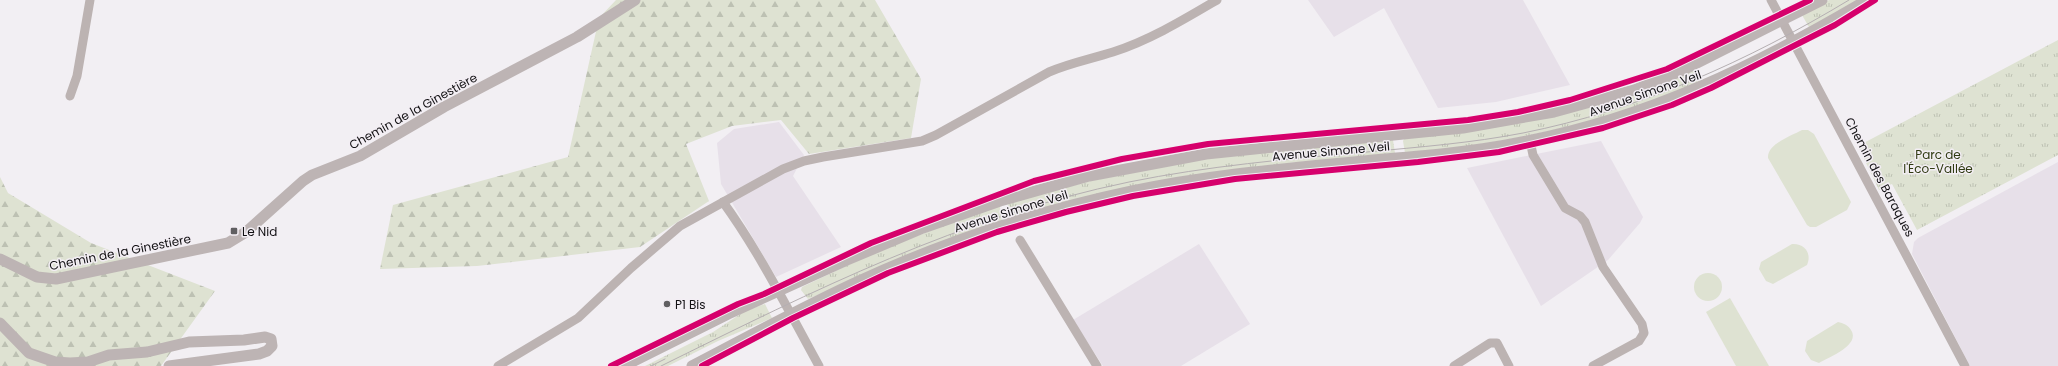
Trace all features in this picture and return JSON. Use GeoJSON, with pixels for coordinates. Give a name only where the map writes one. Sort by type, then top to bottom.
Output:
{"type":"FeatureCollection","features":[{"type":"Feature","properties":{"kind":"main road","name":"Chemin de la Ginestière"},"geometry":{"type":"LineString","coordinates":[[0,259],[37,277],[56,279],[151,259],[218,247],[228,243],[246,232],[303,181],[312,175],[360,156],[444,107],[577,37],[635,0]]}},
{"type":"Feature","properties":{"kind":"main road","name":"Avenue Simone Veil"},"geometry":{"type":"LineString","coordinates":[[624,366],[733,312],[847,260],[923,228],[1000,201],[1059,184],[1128,168],[1206,154],[1463,128],[1554,112],[1634,90],[1658,81],[1822,0]]}},
{"type":"Feature","properties":{"kind":"main road","name":"Avenue Simone Veil"},"geometry":{"type":"LineString","coordinates":[[692,366],[858,281],[930,250],[1011,222],[1094,200],[1209,177],[1446,154],[1530,141],[1609,120],[1666,102],[1709,84],[1794,41],[1867,0]]}},
{"type":"Feature","properties":{"kind":"main road"},"geometry":{"type":"LineString","coordinates":[[0,323],[29,353],[55,362],[70,363],[88,362],[109,355],[147,352],[189,342],[265,337],[271,340],[272,346],[267,351],[259,354],[169,366]]}},
{"type":"Feature","properties":{"kind":"street"},"geometry":{"type":"LineString","coordinates":[[70,96],[77,76],[90,0]]}},
{"type":"Feature","properties":{"kind":"street"},"geometry":{"type":"LineString","coordinates":[[498,366],[578,318],[666,236],[680,226],[783,169],[804,160],[922,141],[936,135],[1049,72],[1064,65],[1113,52],[1141,41],[1171,27],[1217,0]]}},
{"type":"Feature","properties":{"kind":"street","name":"Chemin des Baraques"},"geometry":{"type":"LineString","coordinates":[[1772,0],[1965,366]]}},
{"type":"Feature","properties":{"kind":"street"},"geometry":{"type":"LineString","coordinates":[[1530,141],[1533,155],[1537,162],[1566,208],[1580,216],[1585,222],[1603,267],[1642,324],[1644,333],[1639,341],[1593,366]]}},
{"type":"Feature","properties":{"kind":"street"},"geometry":{"type":"LineString","coordinates":[[723,202],[750,240],[818,366]]}},
{"type":"Feature","properties":{"kind":"street"},"geometry":{"type":"LineString","coordinates":[[1020,240],[1097,366]]}},
{"type":"Feature","properties":{"kind":"street"},"geometry":{"type":"LineString","coordinates":[[1454,366],[1490,343],[1497,343],[1509,366]]}},
{"type":"Feature","properties":{"kind":"shaded area"},"geometry":{"type":"Polygon","coordinates":[[[1308,0],[1523,0],[1570,85],[1496,102],[1438,108],[1384,8],[1334,37],[1308,0]]]}},
{"type":"Feature","properties":{"kind":"shaded area"},"geometry":{"type":"Polygon","coordinates":[[[779,122],[804,155],[793,176],[841,247],[776,277],[721,184],[717,143],[734,129],[779,122]]]}},
{"type":"Feature","properties":{"kind":"shaded area"},"geometry":{"type":"Polygon","coordinates":[[[1601,141],[1643,217],[1640,223],[1608,260],[1541,306],[1467,168],[1601,141]]]}},
{"type":"Feature","properties":{"kind":"shaded area"},"geometry":{"type":"Polygon","coordinates":[[[2058,162],[2058,366],[1970,366],[1912,254],[1914,242],[1918,238],[2058,162]]]}},
{"type":"Feature","properties":{"kind":"shaded area"},"geometry":{"type":"Polygon","coordinates":[[[1199,244],[1250,324],[1181,366],[1103,366],[1073,320],[1199,244]]]}},
{"type":"Feature","properties":{"kind":"green space"},"geometry":{"type":"Polygon","coordinates":[[[616,0],[875,0],[921,79],[911,138],[809,154],[781,120],[732,126],[686,144],[709,201],[640,247],[477,266],[380,269],[393,205],[568,157],[599,18],[616,0]]]}},
{"type":"Feature","properties":{"kind":"green space"},"geometry":{"type":"Polygon","coordinates":[[[1829,0],[1859,0],[1810,29],[1802,15],[1829,0]]]}},
{"type":"Feature","properties":{"kind":"green space","name":"Parc de l'Éco-Vallée"},"geometry":{"type":"Polygon","coordinates":[[[2058,40],[2058,155],[1917,230],[1892,184],[1879,190],[1858,146],[2058,40]]]}},
{"type":"Feature","properties":{"kind":"green space"},"geometry":{"type":"Polygon","coordinates":[[[1695,69],[1702,81],[1630,109],[1594,120],[1481,144],[1405,153],[1404,139],[1464,132],[1695,69]]]}},
{"type":"Feature","properties":{"kind":"green space"},"geometry":{"type":"Polygon","coordinates":[[[1802,130],[1808,130],[1814,134],[1851,202],[1847,210],[1816,227],[1810,227],[1807,225],[1768,158],[1771,149],[1775,145],[1802,130]]]}},
{"type":"Feature","properties":{"kind":"green space"},"geometry":{"type":"Polygon","coordinates":[[[1393,140],[1395,153],[1289,163],[1013,217],[1008,205],[1009,203],[1090,181],[1210,158],[1393,140]]]}},
{"type":"Feature","properties":{"kind":"green space"},"geometry":{"type":"Polygon","coordinates":[[[0,177],[8,193],[91,243],[215,291],[161,366],[0,366],[0,177]]]}},
{"type":"Feature","properties":{"kind":"green space"},"geometry":{"type":"Polygon","coordinates":[[[997,206],[1000,207],[1002,221],[808,299],[801,290],[802,287],[882,249],[997,206]]]}},
{"type":"Feature","properties":{"kind":"green space"},"geometry":{"type":"Polygon","coordinates":[[[1792,244],[1801,245],[1804,247],[1809,257],[1807,265],[1773,284],[1766,281],[1759,269],[1761,262],[1792,244]]]}},
{"type":"Feature","properties":{"kind":"green space"},"geometry":{"type":"Polygon","coordinates":[[[1708,273],[1718,277],[1722,287],[1718,297],[1708,301],[1698,297],[1694,287],[1698,277],[1708,273]]]}},
{"type":"Feature","properties":{"kind":"green space"},"geometry":{"type":"Polygon","coordinates":[[[1730,298],[1769,366],[1736,366],[1706,312],[1730,298]]]}},
{"type":"Feature","properties":{"kind":"green space"},"geometry":{"type":"Polygon","coordinates":[[[765,304],[772,318],[718,341],[668,366],[645,366],[713,332],[745,311],[765,304]]]}},
{"type":"Feature","properties":{"kind":"green space"},"geometry":{"type":"Polygon","coordinates":[[[1838,322],[1845,324],[1850,328],[1853,335],[1852,341],[1836,354],[1819,363],[1811,360],[1805,351],[1807,341],[1838,322]]]}},
{"type":"Feature","properties":{"kind":"tram line"},"geometry":{"type":"LineString","coordinates":[[661,366],[775,310],[889,259],[1006,215],[1067,197],[1159,176],[1277,160],[1465,142],[1523,133],[1566,123],[1609,111],[1692,81],[1772,43],[1849,0]]}},
{"type":"Feature","properties":{"kind":"tram line"},"geometry":{"type":"LineString","coordinates":[[651,366],[665,359]]}},
{"type":"Feature","properties":{"kind":"cycle path"},"geometry":{"type":"LineString","coordinates":[[611,366],[738,304],[764,294],[871,243],[1034,181],[1122,159],[1208,144],[1468,120],[1518,112],[1570,100],[1667,69],[1810,0]]}},
{"type":"Feature","properties":{"kind":"cycle path"},"geometry":{"type":"LineString","coordinates":[[702,366],[793,318],[888,273],[997,232],[1066,212],[1133,196],[1235,179],[1418,162],[1499,152],[1603,128],[1672,105],[1711,88],[1835,25],[1875,0]]}},
{"type":"Feature","properties":{"kind":"place","name":"Le Nid"},"geometry":{"type":"Point","coordinates":[234,231]}},
{"type":"Feature","properties":{"kind":"place","name":"P1 Bis"},"geometry":{"type":"Point","coordinates":[667,304]}}]}
